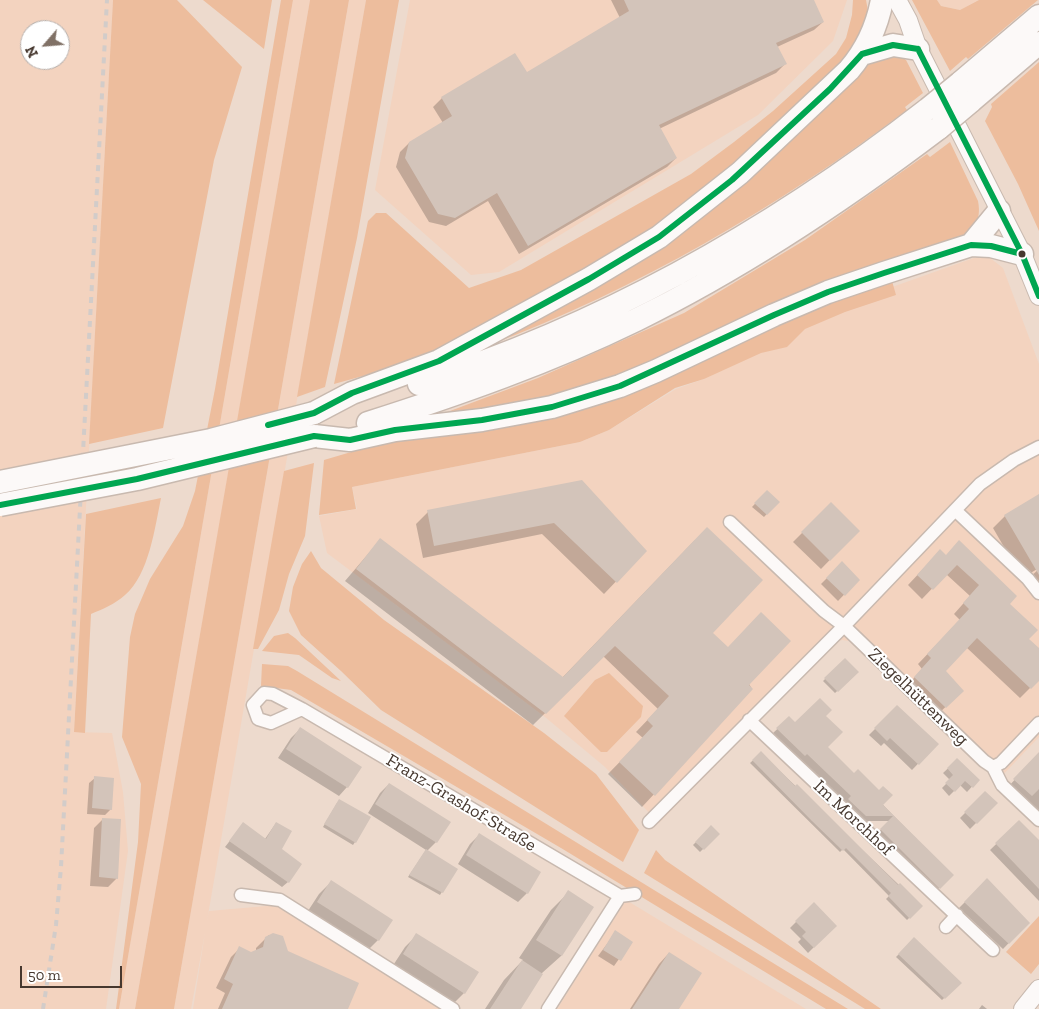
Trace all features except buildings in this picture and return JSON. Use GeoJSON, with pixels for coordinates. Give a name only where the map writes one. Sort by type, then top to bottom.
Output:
{"type":"FeatureCollection","features":[{"type":"Feature","properties":{"kind":"highway"},"geometry":{"type":"LineString","coordinates":[[0,482],[211,440],[314,413],[439,361],[589,279],[660,237],[740,173],[830,89],[862,54],[878,23],[883,0]]}},
{"type":"Feature","properties":{"kind":"highway"},"geometry":{"type":"LineString","coordinates":[[965,93],[1039,16]]}},
{"type":"Feature","properties":{"kind":"highway"},"geometry":{"type":"LineString","coordinates":[[356,432],[546,359],[657,309],[707,282],[852,192],[934,118],[965,93],[1039,43]]}},
{"type":"Feature","properties":{"kind":"highway"},"geometry":{"type":"LineString","coordinates":[[862,54],[893,45],[918,49]]}},
{"type":"Feature","properties":{"kind":"highway"},"geometry":{"type":"LineString","coordinates":[[361,395],[431,380],[492,358],[642,292],[720,250],[797,204],[878,147],[934,118]]}},
{"type":"Feature","properties":{"kind":"highway"},"geometry":{"type":"LineString","coordinates":[[971,245],[999,211]]}},
{"type":"Feature","properties":{"kind":"highway"},"geometry":{"type":"LineString","coordinates":[[0,505],[137,479],[314,436],[395,430],[525,413],[570,402],[656,371],[828,292],[971,245],[991,246],[1022,254]]}},
{"type":"Feature","properties":{"kind":"main road"},"geometry":{"type":"LineString","coordinates":[[883,0],[897,26],[918,49]]}},
{"type":"Feature","properties":{"kind":"main road"},"geometry":{"type":"LineString","coordinates":[[898,0],[908,20],[918,49],[1022,254],[1039,296]]}},
{"type":"Feature","properties":{"kind":"main road"},"geometry":{"type":"LineString","coordinates":[[1023,1009],[1039,989]]}},
{"type":"Feature","properties":{"kind":"street"},"geometry":{"type":"LineString","coordinates":[[649,822],[994,472],[1039,447]]}},
{"type":"Feature","properties":{"kind":"street"},"geometry":{"type":"LineString","coordinates":[[955,510],[1028,579],[1039,593]]}},
{"type":"Feature","properties":{"kind":"street"},"geometry":{"type":"LineString","coordinates":[[730,522],[824,612],[844,626]]}},
{"type":"Feature","properties":{"kind":"street","name":"Ziegelhüttenweg"},"geometry":{"type":"LineString","coordinates":[[844,626],[984,761],[993,767],[1002,785],[1039,820]]}},
{"type":"Feature","properties":{"kind":"street","name":"Franz-Grashof-Straße"},"geometry":{"type":"LineString","coordinates":[[302,709],[620,896]]}},
{"type":"Feature","properties":{"kind":"street","name":"Im Morchhof"},"geometry":{"type":"LineString","coordinates":[[749,720],[993,950]]}},
{"type":"Feature","properties":{"kind":"street"},"geometry":{"type":"LineString","coordinates":[[993,767],[1002,763],[1039,724]]}},
{"type":"Feature","properties":{"kind":"street"},"geometry":{"type":"LineString","coordinates":[[548,1009],[620,896],[635,894]]}},
{"type":"Feature","properties":{"kind":"street"},"geometry":{"type":"LineString","coordinates":[[241,895],[280,900],[453,1009]]}},
{"type":"Feature","properties":{"kind":"street"},"geometry":{"type":"LineString","coordinates":[[946,927],[957,915]]}},
{"type":"Feature","properties":{"kind":"shaded area"},"geometry":{"type":"Polygon","coordinates":[[[0,0],[113,0],[74,732],[112,733],[123,792],[128,851],[106,1009],[0,1009],[0,0]]]}},
{"type":"Feature","properties":{"kind":"shaded area"},"geometry":{"type":"Polygon","coordinates":[[[113,0],[177,0],[242,67],[214,160],[163,428],[89,444],[113,0]]]}},
{"type":"Feature","properties":{"kind":"shaded area"},"geometry":{"type":"Polygon","coordinates":[[[203,0],[272,0],[264,49],[203,0]]]}},
{"type":"Feature","properties":{"kind":"shaded area"},"geometry":{"type":"Polygon","coordinates":[[[281,0],[293,0],[119,1009],[116,1009],[138,842],[141,784],[122,737],[130,637],[135,614],[150,579],[183,526],[195,491],[215,389],[281,0]]]}},
{"type":"Feature","properties":{"kind":"shaded area"},"geometry":{"type":"Polygon","coordinates":[[[293,0],[310,0],[135,1009],[119,1009],[293,0]]]}},
{"type":"Feature","properties":{"kind":"shaded area"},"geometry":{"type":"Polygon","coordinates":[[[310,0],[349,0],[174,1009],[135,1009],[310,0]]]}},
{"type":"Feature","properties":{"kind":"shaded area"},"geometry":{"type":"Polygon","coordinates":[[[349,0],[366,0],[207,921],[209,911],[278,905],[440,1009],[193,1009],[205,933],[191,1009],[174,1009],[349,0]]]}},
{"type":"Feature","properties":{"kind":"shaded area"},"geometry":{"type":"Polygon","coordinates":[[[366,0],[399,0],[357,238],[325,387],[297,397],[366,0]]]}},
{"type":"Feature","properties":{"kind":"shaded area"},"geometry":{"type":"Polygon","coordinates":[[[410,0],[847,0],[833,41],[758,115],[499,272],[471,275],[375,190],[410,0]]]}},
{"type":"Feature","properties":{"kind":"shaded area"},"geometry":{"type":"Polygon","coordinates":[[[853,0],[866,0],[868,11],[865,26],[842,66],[667,225],[431,357],[334,384],[368,221],[376,213],[386,213],[469,288],[521,270],[691,174],[773,111],[836,54],[846,38],[852,15],[853,0]]]}},
{"type":"Feature","properties":{"kind":"shaded area"},"geometry":{"type":"Polygon","coordinates":[[[912,0],[937,0],[941,6],[960,10],[979,0],[1038,0],[968,59],[966,57],[950,71],[912,0]]]}},
{"type":"Feature","properties":{"kind":"shaded area"},"geometry":{"type":"Polygon","coordinates":[[[937,0],[979,0],[960,10],[941,6],[937,0]]]}},
{"type":"Feature","properties":{"kind":"shaded area"},"geometry":{"type":"Polygon","coordinates":[[[902,57],[906,60],[923,93],[905,107],[907,110],[858,146],[757,212],[652,272],[598,299],[487,346],[548,309],[850,81],[871,61],[902,57]]]}},
{"type":"Feature","properties":{"kind":"shaded area"},"geometry":{"type":"Polygon","coordinates":[[[1039,62],[1039,231],[1018,184],[985,121],[992,107],[991,104],[1039,62]]]}},
{"type":"Feature","properties":{"kind":"shaded area"},"geometry":{"type":"Polygon","coordinates":[[[950,142],[978,201],[979,208],[979,215],[975,225],[958,241],[670,358],[543,403],[442,414],[538,378],[684,313],[805,240],[927,154],[930,157],[950,142]]]}},
{"type":"Feature","properties":{"kind":"shaded area"},"geometry":{"type":"Polygon","coordinates":[[[985,254],[1003,268],[1039,364],[1039,737],[998,780],[849,641],[842,640],[836,642],[659,823],[605,767],[545,717],[327,553],[319,516],[357,509],[352,487],[580,442],[609,430],[676,389],[704,379],[836,307],[985,254]]]}},
{"type":"Feature","properties":{"kind":"shaded area"},"geometry":{"type":"Polygon","coordinates":[[[892,281],[896,295],[845,312],[805,329],[787,347],[761,353],[704,379],[675,388],[609,430],[580,442],[352,487],[356,509],[319,515],[324,460],[385,442],[486,428],[892,281]]]}},
{"type":"Feature","properties":{"kind":"shaded area"},"geometry":{"type":"Polygon","coordinates":[[[314,463],[305,536],[289,574],[279,610],[258,649],[253,649],[284,471],[314,463]]]}},
{"type":"Feature","properties":{"kind":"shaded area"},"geometry":{"type":"Polygon","coordinates":[[[161,498],[150,550],[140,575],[125,595],[109,606],[91,614],[85,733],[74,732],[86,514],[161,498]]]}},
{"type":"Feature","properties":{"kind":"shaded area"},"geometry":{"type":"Polygon","coordinates":[[[311,551],[321,568],[384,620],[544,733],[596,774],[639,830],[623,862],[381,710],[301,635],[289,611],[293,587],[302,564],[311,551]]]}},
{"type":"Feature","properties":{"kind":"shaded area"},"geometry":{"type":"Polygon","coordinates":[[[288,633],[341,681],[332,678],[299,655],[262,651],[274,636],[288,633]]]}},
{"type":"Feature","properties":{"kind":"shaded area"},"geometry":{"type":"Polygon","coordinates":[[[262,664],[288,666],[297,671],[848,1009],[826,1009],[561,848],[291,690],[261,686],[262,664]]]}},
{"type":"Feature","properties":{"kind":"shaded area"},"geometry":{"type":"Polygon","coordinates":[[[609,673],[643,706],[641,717],[607,752],[601,752],[564,716],[595,680],[609,673]]]}},
{"type":"Feature","properties":{"kind":"shaded area"},"geometry":{"type":"Polygon","coordinates":[[[656,850],[665,860],[881,1009],[865,1009],[644,873],[656,850]]]}},
{"type":"Feature","properties":{"kind":"shaded area"},"geometry":{"type":"Polygon","coordinates":[[[626,900],[806,1009],[557,1009],[626,900]]]}},
{"type":"Feature","properties":{"kind":"shaded area"},"geometry":{"type":"Polygon","coordinates":[[[1039,916],[1039,964],[1031,974],[1006,952],[1039,916]]]}},
{"type":"Feature","properties":{"kind":"railway"},"geometry":{"type":"LineString","coordinates":[[43,1009],[56,925],[61,867],[107,0]]}},
{"type":"Feature","properties":{"kind":"transit line","name":"50"},"geometry":{"type":"LineString","coordinates":[[268,425],[314,413],[352,393],[439,361],[589,279],[659,237],[732,180],[830,89],[862,54],[893,45],[918,49]]}},
{"type":"Feature","properties":{"kind":"transit line","name":"50"},"geometry":{"type":"LineString","coordinates":[[918,49],[1022,254],[1039,296]]}},
{"type":"Feature","properties":{"kind":"transit line","name":"50"},"geometry":{"type":"LineString","coordinates":[[0,505],[137,479],[314,436],[350,440],[395,430],[482,420],[552,407],[620,386],[774,315],[828,292],[884,273],[971,245],[991,246],[1022,254]]}}]}
